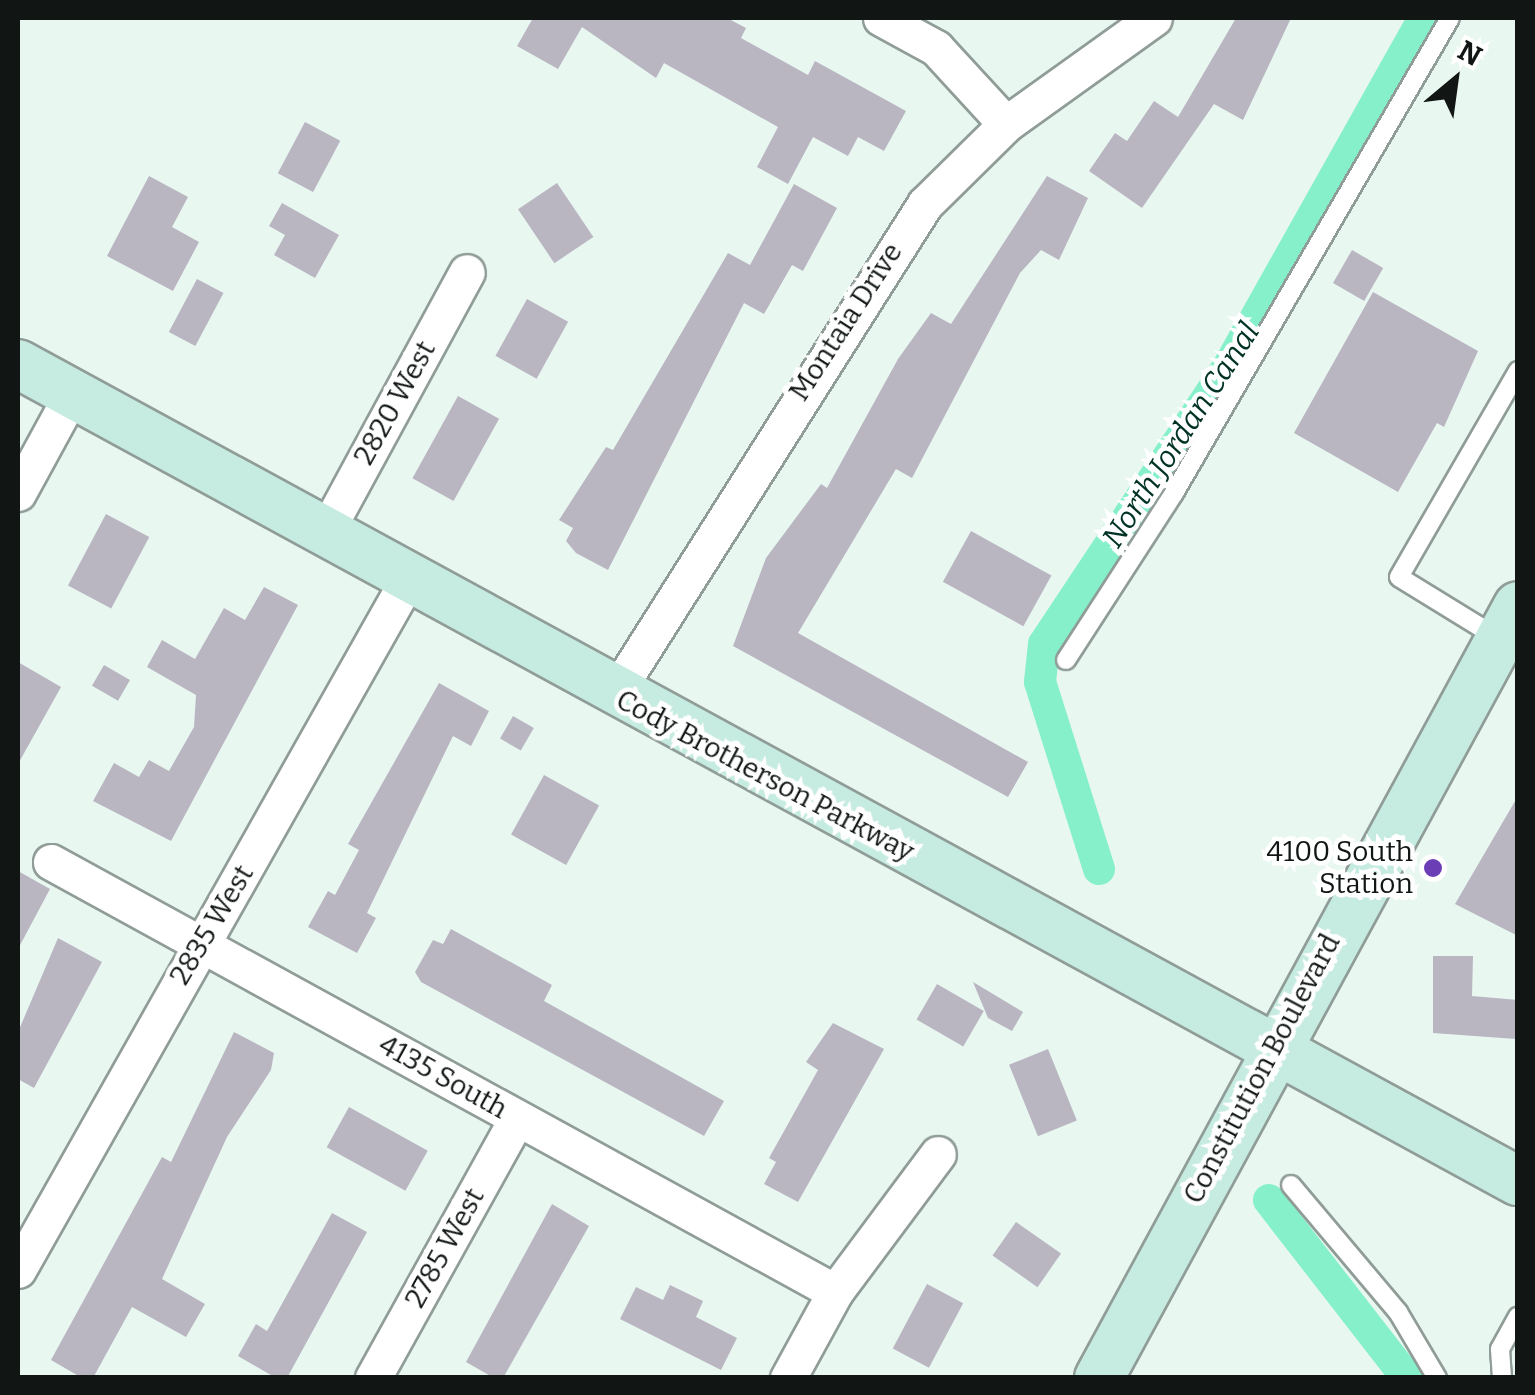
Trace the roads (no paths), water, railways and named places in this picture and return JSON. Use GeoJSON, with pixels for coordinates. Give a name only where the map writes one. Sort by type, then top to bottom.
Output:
{"type":"FeatureCollection","features":[{"type":"Feature","properties":{"kind":"main road","name":"Cody Brotherson Parkway"},"geometry":{"type":"LineString","coordinates":[[18,364],[614,695],[1518,1181]]}},
{"type":"Feature","properties":{"kind":"main road","name":"Constitution Boulevard"},"geometry":{"type":"LineString","coordinates":[[1113,1373],[1273,1046],[1508,622]]}},
{"type":"Feature","properties":{"kind":"street"},"geometry":{"type":"LineString","coordinates":[[881,18],[936,48],[1006,124]]}},
{"type":"Feature","properties":{"kind":"street","name":"Montaia Drive"},"geometry":{"type":"LineString","coordinates":[[614,695],[901,237],[1006,124],[1154,18]]}},
{"type":"Feature","properties":{"kind":"street","name":"2820 West"},"geometry":{"type":"LineString","coordinates":[[324,534],[467,272]]}},
{"type":"Feature","properties":{"kind":"street"},"geometry":{"type":"LineString","coordinates":[[18,493],[72,394]]}},
{"type":"Feature","properties":{"kind":"street","name":"2835 West"},"geometry":{"type":"LineString","coordinates":[[18,1270],[407,580]]}},
{"type":"Feature","properties":{"kind":"street","name":"4135 South"},"geometry":{"type":"LineString","coordinates":[[52,862],[835,1292]]}},
{"type":"Feature","properties":{"kind":"street","name":"2785 West"},"geometry":{"type":"LineString","coordinates":[[374,1378],[517,1118]]}},
{"type":"Feature","properties":{"kind":"street"},"geometry":{"type":"LineString","coordinates":[[788,1378],[835,1292],[938,1154]]}},
{"type":"Feature","properties":{"kind":"lane"},"geometry":{"type":"LineString","coordinates":[[1066,660],[1174,493],[1450,18]]}},
{"type":"Feature","properties":{"kind":"lane"},"geometry":{"type":"LineString","coordinates":[[1508,622],[1398,577],[1518,371]]}},
{"type":"Feature","properties":{"kind":"lane"},"geometry":{"type":"LineString","coordinates":[[1292,1185],[1398,1312],[1437,1378]]}},
{"type":"Feature","properties":{"kind":"lane"},"geometry":{"type":"LineString","coordinates":[[1502,1378],[1500,1349],[1518,1317]]}},
{"type":"Feature","properties":{"kind":"waterway","name":"North Jordan Canal"},"geometry":{"type":"LineString","coordinates":[[1099,869],[1040,682],[1044,644],[1227,369],[1424,18]]}},
{"type":"Feature","properties":{"kind":"waterway","name":"North Jordan Canal"},"geometry":{"type":"LineString","coordinates":[[1269,1200],[1407,1378]]}},
{"type":"Feature","properties":{"kind":"place","name":"4100 South Station"},"geometry":{"type":"Point","coordinates":[1433,868]}}]}
